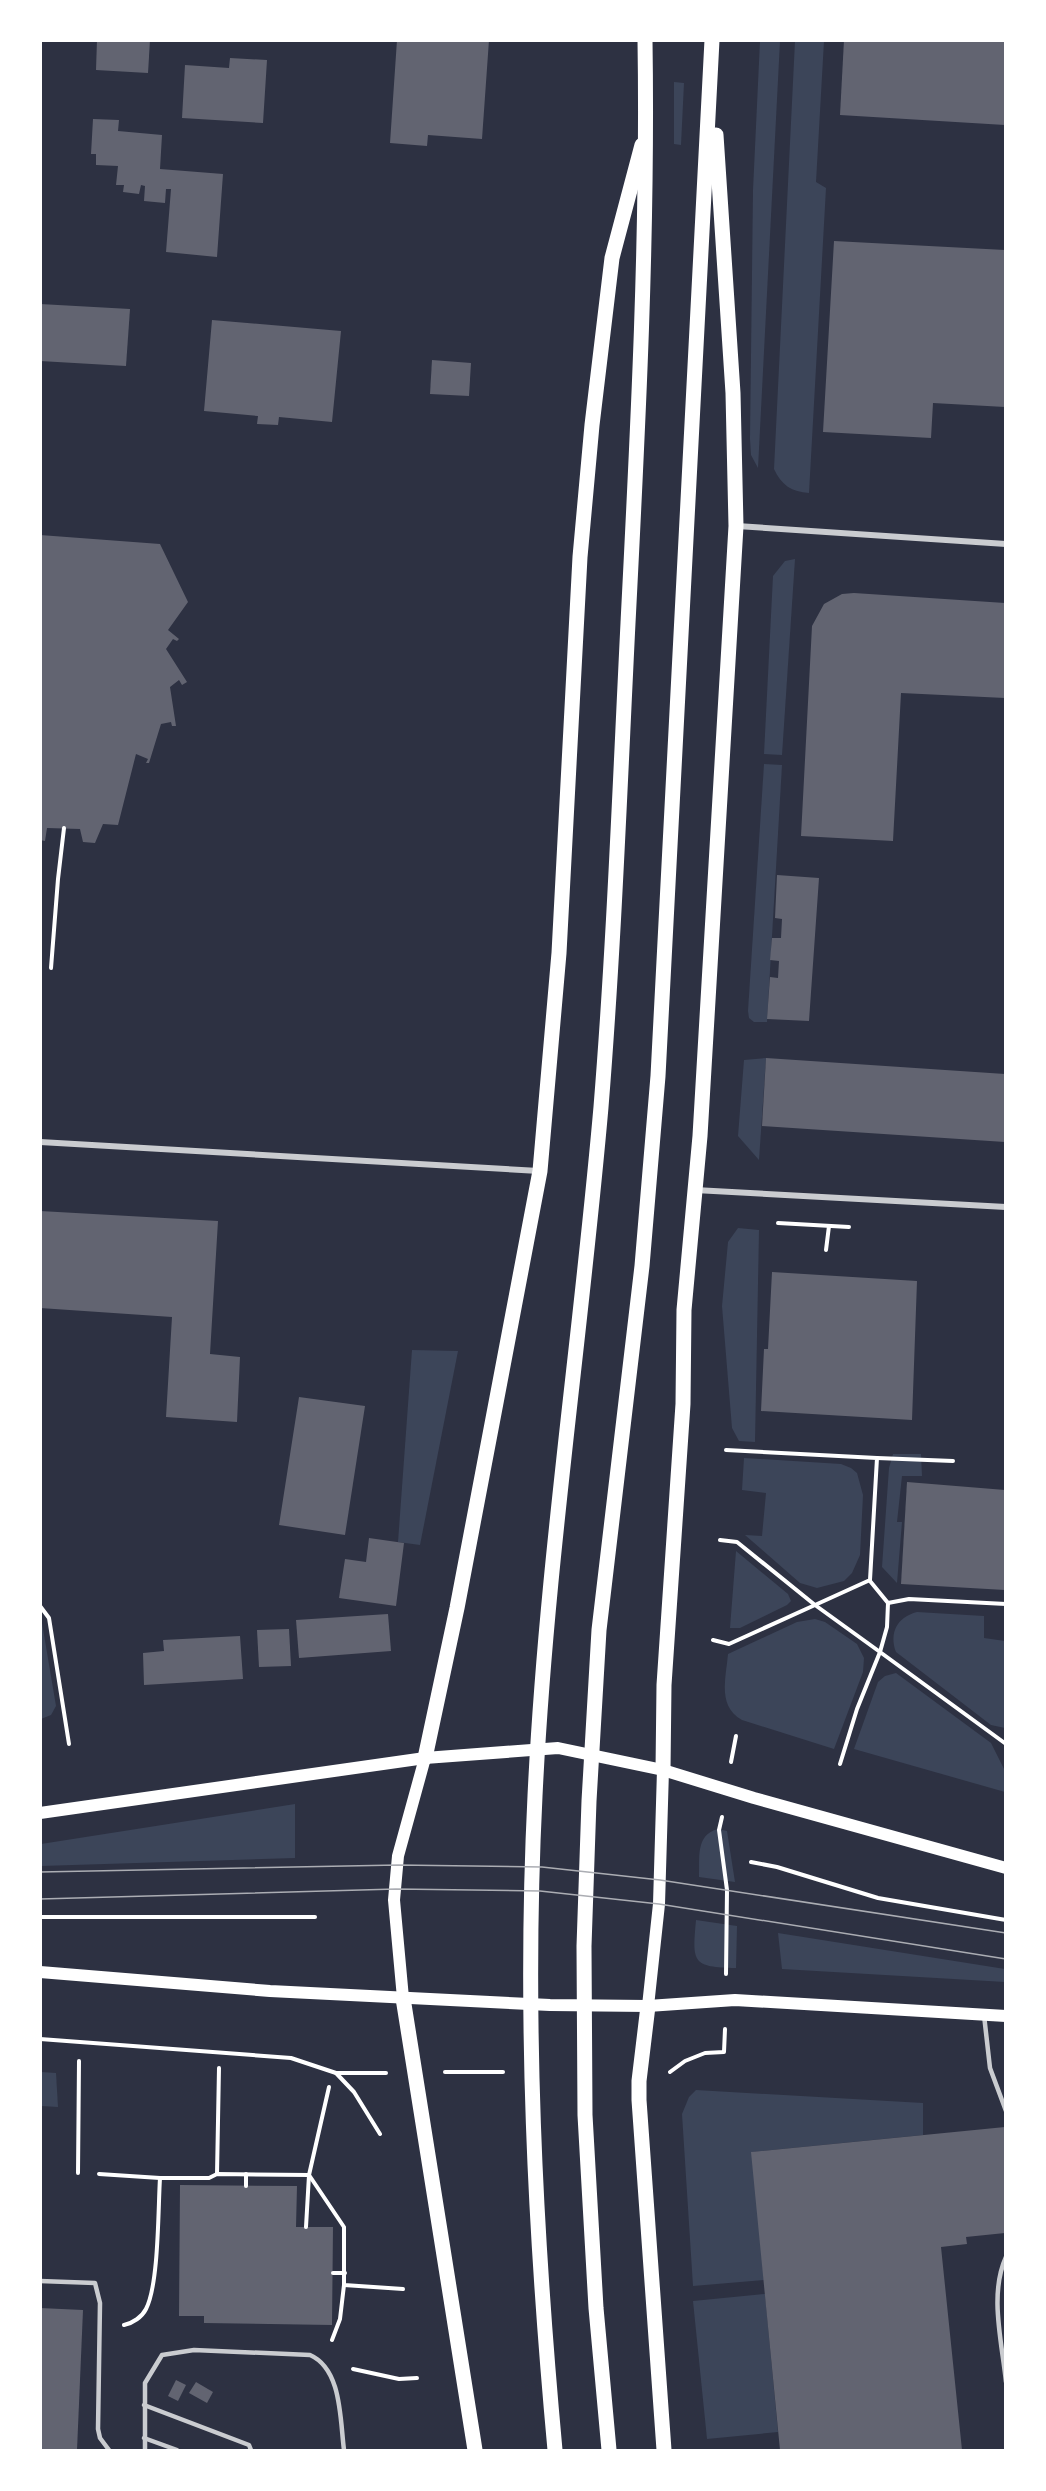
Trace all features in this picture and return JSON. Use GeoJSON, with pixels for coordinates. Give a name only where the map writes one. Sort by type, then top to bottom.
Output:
{"type":"FeatureCollection","features":[{"type":"Feature","properties":{"kind":"main road"},"geometry":{"type":"LineString","coordinates":[[555,2451],[542,2310],[531,2112],[530,1951],[534,1798],[545,1628],[587,1264],[603,1072],[646,256],[645,40]]}},
{"type":"Feature","properties":{"kind":"main road"},"geometry":{"type":"LineString","coordinates":[[609,2451],[596,2308],[585,2115],[584,1946],[589,1801],[599,1630],[642,1266],[658,1076],[712,40]]}},
{"type":"Feature","properties":{"kind":"main road"},"geometry":{"type":"LineString","coordinates":[[664,2451],[639,2100],[640,2072],[659,1904],[664,1685],[683,1416],[684,1310],[695,1190],[736,526],[733,393],[711,64]]}},
{"type":"Feature","properties":{"kind":"main road"},"geometry":{"type":"LineString","coordinates":[[475,2451],[403,1998],[394,1899],[398,1856],[425,1758],[458,1608],[540,1171],[559,953],[580,557],[592,425],[612,258],[646,128]]}},
{"type":"Feature","properties":{"kind":"main road"},"geometry":{"type":"LineString","coordinates":[[40,1813],[425,1758],[558,1748],[663,1770],[754,1798],[1005,1868]]}},
{"type":"Feature","properties":{"kind":"main road"},"geometry":{"type":"LineString","coordinates":[[40,1972],[270,1991],[550,2005],[648,2006],[735,2000],[1005,2016]]}},
{"type":"Feature","properties":{"kind":"street"},"geometry":{"type":"LineString","coordinates":[[736,526],[1005,544]]}},
{"type":"Feature","properties":{"kind":"street"},"geometry":{"type":"LineString","coordinates":[[40,1142],[540,1171]]}},
{"type":"Feature","properties":{"kind":"street"},"geometry":{"type":"LineString","coordinates":[[695,1190],[1005,1207]]}},
{"type":"Feature","properties":{"kind":"lane"},"geometry":{"type":"LineString","coordinates":[[984,2015],[991,2071],[1005,2111]]}},
{"type":"Feature","properties":{"kind":"lane"},"geometry":{"type":"LineString","coordinates":[[1005,2257],[1000,2269],[997,2297],[1005,2382]]}},
{"type":"Feature","properties":{"kind":"lane"},"geometry":{"type":"LineString","coordinates":[[40,2281],[95,2283],[100,2303],[98,2429],[100,2438],[109,2451]]}},
{"type":"Feature","properties":{"kind":"lane"},"geometry":{"type":"LineString","coordinates":[[145,2451],[145,2383],[162,2355],[194,2350],[232,2350],[310,2355],[321,2360],[331,2375],[344,2451]]}},
{"type":"Feature","properties":{"kind":"lane"},"geometry":{"type":"LineString","coordinates":[[144,2405],[249,2445],[251,2451]]}},
{"type":"Feature","properties":{"kind":"lane"},"geometry":{"type":"LineString","coordinates":[[144,2438],[177,2451]]}},
{"type":"Feature","properties":{"kind":"path"},"geometry":{"type":"LineString","coordinates":[[51,968],[57,879],[64,828]]}},
{"type":"Feature","properties":{"kind":"path"},"geometry":{"type":"LineString","coordinates":[[826,1250],[829,1226]]}},
{"type":"Feature","properties":{"kind":"path"},"geometry":{"type":"LineString","coordinates":[[726,1450],[953,1461]]}},
{"type":"Feature","properties":{"kind":"path"},"geometry":{"type":"LineString","coordinates":[[840,1764],[887,1626],[888,1603],[870,1580],[877,1458]]}},
{"type":"Feature","properties":{"kind":"path"},"geometry":{"type":"LineString","coordinates":[[720,1540],[737,1542],[815,1605],[1005,1744]]}},
{"type":"Feature","properties":{"kind":"path"},"geometry":{"type":"LineString","coordinates":[[713,1640],[729,1644],[870,1580]]}},
{"type":"Feature","properties":{"kind":"path"},"geometry":{"type":"LineString","coordinates":[[888,1603],[909,1599],[1005,1604]]}},
{"type":"Feature","properties":{"kind":"path"},"geometry":{"type":"LineString","coordinates":[[40,1606],[49,1618],[69,1744]]}},
{"type":"Feature","properties":{"kind":"path"},"geometry":{"type":"LineString","coordinates":[[751,1862],[777,1867],[878,1898],[1005,1920]]}},
{"type":"Feature","properties":{"kind":"path"},"geometry":{"type":"LineString","coordinates":[[40,1917],[315,1917]]}},
{"type":"Feature","properties":{"kind":"path"},"geometry":{"type":"LineString","coordinates":[[40,2039],[291,2058],[336,2073],[354,2092],[380,2134]]}},
{"type":"Feature","properties":{"kind":"path"},"geometry":{"type":"LineString","coordinates":[[78,2173],[79,2061]]}},
{"type":"Feature","properties":{"kind":"path"},"geometry":{"type":"LineString","coordinates":[[217,2174],[219,2067]]}},
{"type":"Feature","properties":{"kind":"path"},"geometry":{"type":"LineString","coordinates":[[306,2227],[309,2175],[329,2087]]}},
{"type":"Feature","properties":{"kind":"path"},"geometry":{"type":"LineString","coordinates":[[99,2174],[160,2178],[209,2178],[217,2174],[309,2175]]}},
{"type":"Feature","properties":{"kind":"path"},"geometry":{"type":"LineString","coordinates":[[246,2174],[246,2186]]}},
{"type":"Feature","properties":{"kind":"path"},"geometry":{"type":"LineString","coordinates":[[309,2175],[344,2227],[345,2273],[339,2323],[321,2360]]}},
{"type":"Feature","properties":{"kind":"path"},"geometry":{"type":"LineString","coordinates":[[100,2326],[130,2324],[146,2310],[155,2260],[160,2178]]}},
{"type":"Feature","properties":{"kind":"path"},"geometry":{"type":"LineString","coordinates":[[333,2273],[345,2273]]}},
{"type":"Feature","properties":{"kind":"path"},"geometry":{"type":"LineString","coordinates":[[344,2286],[403,2289]]}},
{"type":"Feature","properties":{"kind":"path"},"geometry":{"type":"LineString","coordinates":[[331,2375],[359,2369],[399,2379],[417,2378]]}},
{"type":"Feature","properties":{"kind":"shaded area"},"geometry":{"type":"Polygon","coordinates":[[[760,41],[780,41],[758,468],[751,455],[750,439],[753,190],[760,41]]]}},
{"type":"Feature","properties":{"kind":"shaded area"},"geometry":{"type":"Polygon","coordinates":[[[795,41],[824,41],[816,182],[826,188],[809,493],[788,487],[774,469],[795,41]]]}},
{"type":"Feature","properties":{"kind":"shaded area"},"geometry":{"type":"Polygon","coordinates":[[[674,82],[684,83],[681,145],[674,144],[674,82]]]}},
{"type":"Feature","properties":{"kind":"shaded area"},"geometry":{"type":"Polygon","coordinates":[[[795,559],[782,755],[764,754],[773,576],[785,561],[795,559]]]}},
{"type":"Feature","properties":{"kind":"shaded area"},"geometry":{"type":"Polygon","coordinates":[[[764,764],[782,765],[767,1022],[754,1022],[749,1018],[748,1011],[764,764]]]}},
{"type":"Feature","properties":{"kind":"shaded area"},"geometry":{"type":"Polygon","coordinates":[[[766,1058],[759,1160],[738,1136],[744,1060],[766,1058]]]}},
{"type":"Feature","properties":{"kind":"shaded area"},"geometry":{"type":"Polygon","coordinates":[[[738,1228],[759,1230],[755,1442],[739,1441],[732,1428],[722,1306],[728,1242],[738,1228]]]}},
{"type":"Feature","properties":{"kind":"shaded area"},"geometry":{"type":"Polygon","coordinates":[[[412,1350],[458,1351],[420,1545],[398,1542],[412,1350]]]}},
{"type":"Feature","properties":{"kind":"shaded area"},"geometry":{"type":"Polygon","coordinates":[[[893,1454],[921,1454],[922,1476],[902,1476],[897,1522],[902,1522],[897,1583],[882,1567],[889,1468],[893,1454]]]}},
{"type":"Feature","properties":{"kind":"shaded area"},"geometry":{"type":"Polygon","coordinates":[[[744,1458],[841,1464],[857,1473],[863,1495],[860,1555],[852,1573],[844,1581],[817,1588],[800,1583],[745,1535],[762,1536],[766,1493],[742,1490],[744,1458]]]}},
{"type":"Feature","properties":{"kind":"shaded area"},"geometry":{"type":"Polygon","coordinates":[[[736,1551],[788,1594],[791,1601],[740,1628],[730,1628],[736,1551]]]}},
{"type":"Feature","properties":{"kind":"shaded area"},"geometry":{"type":"Polygon","coordinates":[[[40,1611],[56,1706],[51,1715],[41,1719],[40,1611]]]}},
{"type":"Feature","properties":{"kind":"shaded area"},"geometry":{"type":"Polygon","coordinates":[[[917,1612],[984,1616],[984,1638],[1005,1641],[1005,1728],[991,1725],[896,1652],[894,1632],[896,1627],[904,1618],[917,1612]]]}},
{"type":"Feature","properties":{"kind":"shaded area"},"geometry":{"type":"Polygon","coordinates":[[[815,1619],[825,1622],[857,1644],[864,1658],[863,1672],[834,1749],[742,1720],[734,1714],[726,1699],[728,1654],[797,1622],[815,1619]]]}},
{"type":"Feature","properties":{"kind":"shaded area"},"geometry":{"type":"Polygon","coordinates":[[[896,1673],[991,1743],[1004,1769],[1005,1792],[854,1749],[878,1682],[885,1676],[896,1673]]]}},
{"type":"Feature","properties":{"kind":"shaded area"},"geometry":{"type":"Polygon","coordinates":[[[295,1804],[295,1858],[41,1866],[41,1844],[295,1804]]]}},
{"type":"Feature","properties":{"kind":"shaded area"},"geometry":{"type":"Polygon","coordinates":[[[718,1829],[727,1831],[735,1882],[699,1877],[699,1855],[702,1842],[705,1836],[718,1829]]]}},
{"type":"Feature","properties":{"kind":"shaded area"},"geometry":{"type":"Polygon","coordinates":[[[696,1920],[737,1926],[736,1968],[711,1966],[698,1960],[694,1946],[696,1920]]]}},
{"type":"Feature","properties":{"kind":"shaded area"},"geometry":{"type":"Polygon","coordinates":[[[778,1933],[1005,1969],[1005,1982],[782,1969],[778,1933]]]}},
{"type":"Feature","properties":{"kind":"shaded area"},"geometry":{"type":"Polygon","coordinates":[[[41,2072],[56,2073],[58,2107],[41,2106],[41,2072]]]}},
{"type":"Feature","properties":{"kind":"shaded area"},"geometry":{"type":"Polygon","coordinates":[[[696,2090],[923,2103],[923,2135],[752,2152],[764,2280],[693,2286],[682,2114],[689,2097],[696,2090]]]}},
{"type":"Feature","properties":{"kind":"shaded area"},"geometry":{"type":"Polygon","coordinates":[[[765,2294],[778,2432],[707,2439],[693,2301],[765,2294]]]}},
{"type":"Feature","properties":{"kind":"building"},"geometry":{"type":"Polygon","coordinates":[[[97,40],[150,40],[148,73],[96,70],[97,40]]]}},
{"type":"Feature","properties":{"kind":"building"},"geometry":{"type":"Polygon","coordinates":[[[397,40],[489,40],[482,139],[428,135],[427,146],[390,143],[397,40]]]}},
{"type":"Feature","properties":{"kind":"building"},"geometry":{"type":"Polygon","coordinates":[[[844,40],[1005,40],[1005,125],[840,115],[844,40]]]}},
{"type":"Feature","properties":{"kind":"building"},"geometry":{"type":"Polygon","coordinates":[[[230,58],[267,60],[263,123],[182,118],[185,65],[229,68],[230,58]]]}},
{"type":"Feature","properties":{"kind":"building"},"geometry":{"type":"Polygon","coordinates":[[[93,119],[119,120],[118,131],[162,135],[160,169],[223,174],[217,257],[166,252],[171,189],[166,189],[165,203],[144,201],[145,186],[141,185],[139,194],[123,192],[124,185],[116,185],[118,166],[96,165],[96,154],[91,154],[93,119]]]}},
{"type":"Feature","properties":{"kind":"building"},"geometry":{"type":"Polygon","coordinates":[[[834,241],[1005,250],[1005,407],[933,403],[931,438],[823,432],[834,241]]]}},
{"type":"Feature","properties":{"kind":"building"},"geometry":{"type":"Polygon","coordinates":[[[40,304],[130,309],[126,366],[40,361],[40,304]]]}},
{"type":"Feature","properties":{"kind":"building"},"geometry":{"type":"Polygon","coordinates":[[[212,320],[341,331],[332,422],[279,417],[278,425],[257,424],[258,416],[204,411],[212,320]]]}},
{"type":"Feature","properties":{"kind":"building"},"geometry":{"type":"Polygon","coordinates":[[[432,360],[471,363],[469,396],[430,394],[432,360]]]}},
{"type":"Feature","properties":{"kind":"building"},"geometry":{"type":"Polygon","coordinates":[[[40,535],[160,544],[188,602],[168,630],[179,639],[177,641],[173,639],[166,649],[187,682],[182,685],[179,680],[170,687],[176,726],[172,726],[171,722],[161,724],[149,763],[146,763],[148,759],[136,754],[118,825],[103,824],[95,843],[83,842],[80,829],[47,828],[45,841],[40,840],[40,535]]]}},
{"type":"Feature","properties":{"kind":"building"},"geometry":{"type":"Polygon","coordinates":[[[842,594],[1005,603],[1005,698],[901,693],[893,841],[801,836],[812,626],[824,604],[842,594]]]}},
{"type":"Feature","properties":{"kind":"building"},"geometry":{"type":"Polygon","coordinates":[[[777,875],[819,878],[809,1021],[767,1019],[770,977],[778,978],[779,961],[770,960],[772,938],[781,938],[782,919],[775,918],[777,875]]]}},
{"type":"Feature","properties":{"kind":"building"},"geometry":{"type":"Polygon","coordinates":[[[766,1058],[1005,1074],[1005,1142],[762,1126],[766,1058]]]}},
{"type":"Feature","properties":{"kind":"building"},"geometry":{"type":"Polygon","coordinates":[[[40,1211],[218,1221],[210,1354],[240,1357],[237,1422],[166,1417],[172,1317],[40,1308],[40,1211]]]}},
{"type":"Feature","properties":{"kind":"building"},"geometry":{"type":"Polygon","coordinates":[[[772,1272],[917,1281],[912,1420],[761,1411],[764,1349],[768,1349],[772,1272]]]}},
{"type":"Feature","properties":{"kind":"building"},"geometry":{"type":"Polygon","coordinates":[[[299,1397],[365,1406],[345,1535],[279,1525],[299,1397]]]}},
{"type":"Feature","properties":{"kind":"building"},"geometry":{"type":"Polygon","coordinates":[[[907,1482],[1005,1490],[1005,1590],[901,1584],[907,1482]]]}},
{"type":"Feature","properties":{"kind":"building"},"geometry":{"type":"Polygon","coordinates":[[[369,1538],[404,1543],[396,1606],[339,1598],[345,1559],[366,1562],[369,1538]]]}},
{"type":"Feature","properties":{"kind":"building"},"geometry":{"type":"Polygon","coordinates":[[[388,1614],[391,1651],[299,1658],[296,1620],[388,1614]]]}},
{"type":"Feature","properties":{"kind":"building"},"geometry":{"type":"Polygon","coordinates":[[[289,1629],[291,1666],[259,1667],[257,1630],[289,1629]]]}},
{"type":"Feature","properties":{"kind":"building"},"geometry":{"type":"Polygon","coordinates":[[[240,1636],[243,1679],[144,1685],[143,1653],[164,1651],[163,1640],[240,1636]]]}},
{"type":"Feature","properties":{"kind":"building"},"geometry":{"type":"Polygon","coordinates":[[[1005,2127],[1005,2233],[966,2237],[967,2244],[941,2247],[962,2450],[780,2450],[751,2152],[1005,2127]]]}},
{"type":"Feature","properties":{"kind":"building"},"geometry":{"type":"Polygon","coordinates":[[[180,2185],[297,2186],[296,2227],[333,2227],[332,2325],[204,2323],[204,2316],[179,2316],[180,2185]]]}},
{"type":"Feature","properties":{"kind":"building"},"geometry":{"type":"Polygon","coordinates":[[[40,2308],[83,2310],[77,2450],[40,2450],[40,2308]]]}},
{"type":"Feature","properties":{"kind":"building"},"geometry":{"type":"Polygon","coordinates":[[[176,2380],[186,2385],[178,2401],[168,2396],[176,2380]]]}},
{"type":"Feature","properties":{"kind":"building"},"geometry":{"type":"Polygon","coordinates":[[[196,2382],[213,2392],[207,2403],[189,2393],[196,2382]]]}},
{"type":"Feature","properties":{"kind":"tram line"},"geometry":{"type":"LineString","coordinates":[[40,1872],[398,1865],[542,1867],[660,1880],[1006,1933]]}},
{"type":"Feature","properties":{"kind":"tram line"},"geometry":{"type":"LineString","coordinates":[[40,1899],[396,1889],[540,1891],[659,1904],[1006,1959]]}}]}
